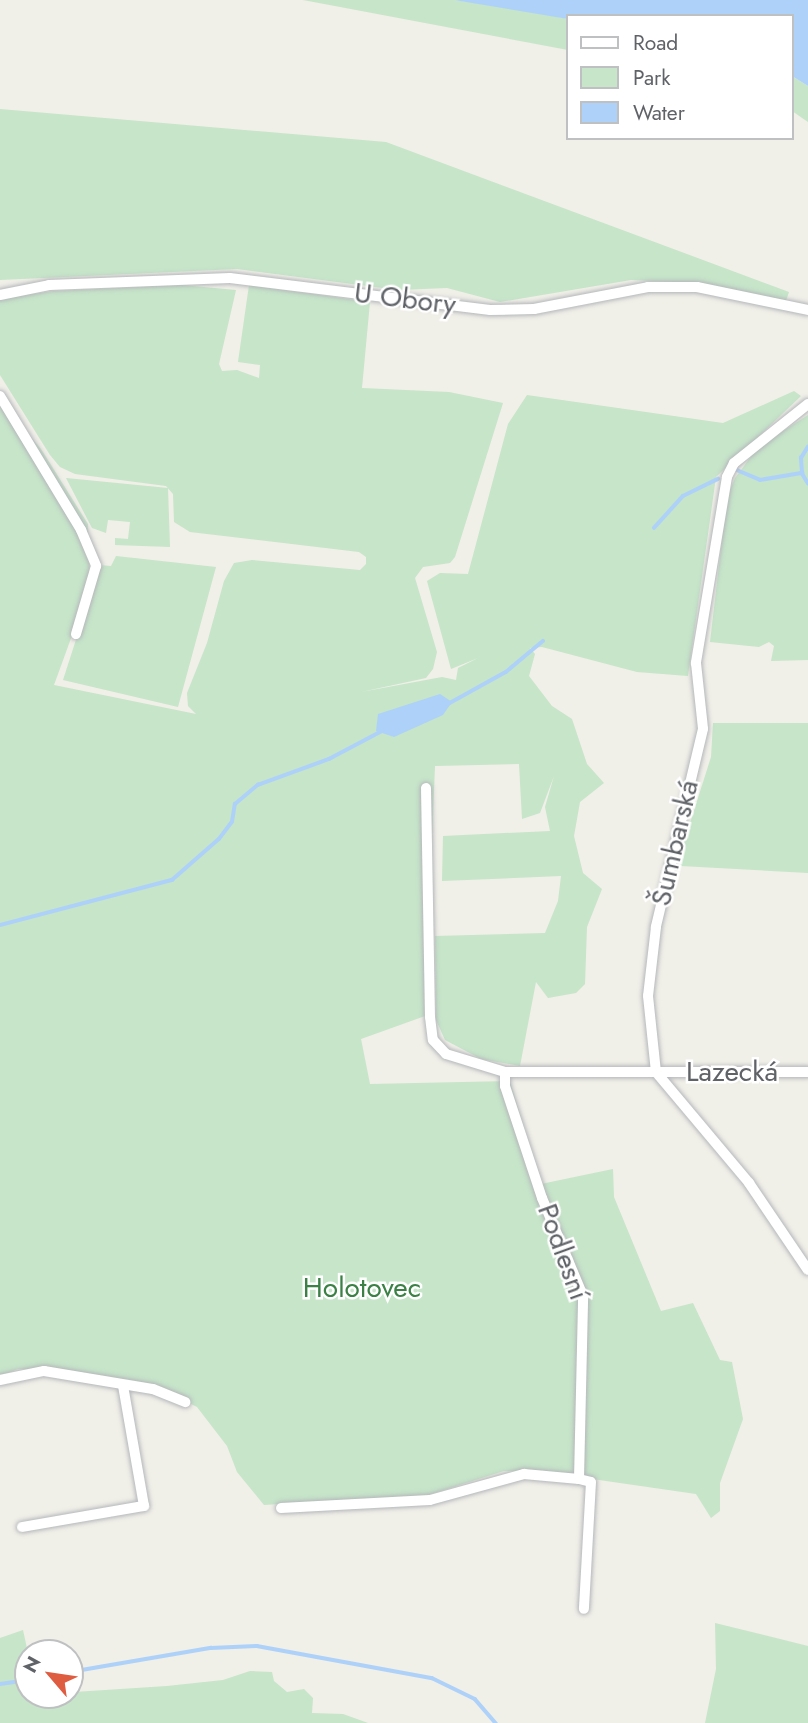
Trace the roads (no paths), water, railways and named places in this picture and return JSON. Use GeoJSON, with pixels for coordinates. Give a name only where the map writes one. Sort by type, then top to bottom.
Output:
{"type":"FeatureCollection","features":[{"type":"Feature","properties":{"kind":"street","name":"U Obory"},"geometry":{"type":"LineString","coordinates":[[0,295],[49,285],[230,278],[490,310],[523,309],[648,287],[697,287],[808,310]]}},
{"type":"Feature","properties":{"kind":"street"},"geometry":{"type":"LineString","coordinates":[[0,396],[81,530],[96,566],[76,634]]}},
{"type":"Feature","properties":{"kind":"street","name":"Šumbarská"},"geometry":{"type":"LineString","coordinates":[[656,1072],[648,996],[656,927],[703,729],[696,663],[724,490],[734,463],[808,404]]}},
{"type":"Feature","properties":{"kind":"street","name":"Lazecká"},"geometry":{"type":"LineString","coordinates":[[426,788],[433,1040],[446,1055],[505,1072],[808,1072]]}},
{"type":"Feature","properties":{"kind":"street","name":"Podlesní"},"geometry":{"type":"LineString","coordinates":[[505,1072],[505,1086],[542,1198],[583,1296],[579,1479],[591,1482],[584,1609]]}},
{"type":"Feature","properties":{"kind":"street"},"geometry":{"type":"LineString","coordinates":[[656,1072],[749,1183],[808,1270]]}},
{"type":"Feature","properties":{"kind":"street"},"geometry":{"type":"LineString","coordinates":[[0,1380],[44,1371],[153,1389],[186,1402]]}},
{"type":"Feature","properties":{"kind":"street"},"geometry":{"type":"LineString","coordinates":[[22,1527],[144,1506],[123,1386]]}},
{"type":"Feature","properties":{"kind":"street"},"geometry":{"type":"LineString","coordinates":[[281,1508],[430,1500],[524,1475],[579,1479]]}},
{"type":"Feature","properties":{"kind":"water"},"geometry":{"type":"Polygon","coordinates":[[[454,0],[808,0],[808,86],[794,77],[794,14],[566,14],[566,19],[454,0]]]}},
{"type":"Feature","properties":{"kind":"water"},"geometry":{"type":"Polygon","coordinates":[[[440,694],[452,702],[443,715],[394,737],[376,731],[378,714],[440,694]]]}},
{"type":"Feature","properties":{"kind":"waterway"},"geometry":{"type":"LineString","coordinates":[[737,470],[760,480],[802,473],[801,458],[808,447]]}},
{"type":"Feature","properties":{"kind":"waterway"},"geometry":{"type":"LineString","coordinates":[[802,473],[808,483]]}},
{"type":"Feature","properties":{"kind":"waterway"},"geometry":{"type":"LineString","coordinates":[[654,528],[683,496],[718,479]]}},
{"type":"Feature","properties":{"kind":"waterway"},"geometry":{"type":"LineString","coordinates":[[448,704],[506,672],[543,641]]}},
{"type":"Feature","properties":{"kind":"waterway"},"geometry":{"type":"LineString","coordinates":[[0,925],[172,880],[219,839],[232,822],[235,804],[258,785],[329,759],[382,731]]}},
{"type":"Feature","properties":{"kind":"waterway"},"geometry":{"type":"LineString","coordinates":[[84,1670],[211,1648],[257,1646],[432,1678],[475,1699],[496,1723]]}},
{"type":"Feature","properties":{"kind":"waterway"},"geometry":{"type":"LineString","coordinates":[[0,1684],[14,1682]]}},
{"type":"Feature","properties":{"kind":"park label","name":"Holotovec"},"geometry":{"type":"Point","coordinates":[362,1288]}}]}
